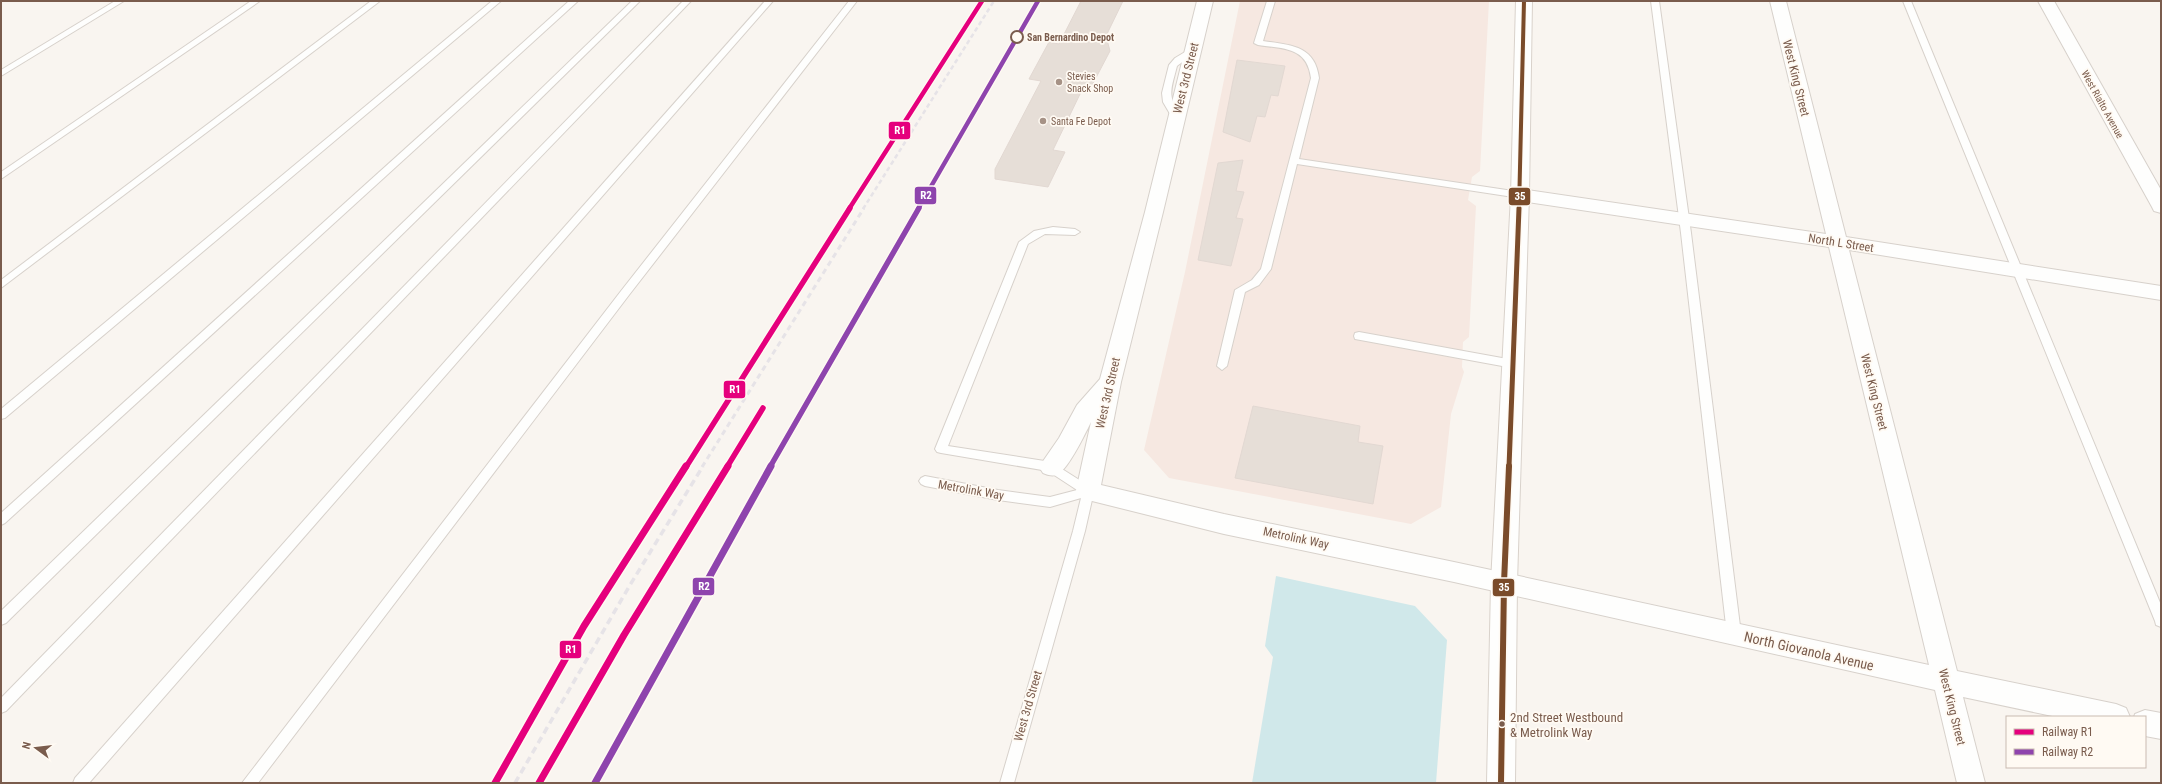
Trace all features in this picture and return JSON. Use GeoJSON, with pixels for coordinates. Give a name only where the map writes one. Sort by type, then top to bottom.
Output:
{"type":"FeatureCollection","features":[{"type":"Feature","properties":{"kind":"street","name":"West 3rd Street"},"geometry":{"type":"LineString","coordinates":[[1088,491],[1110,382],[1154,212],[1205,1]]}},
{"type":"Feature","properties":{"kind":"street"},"geometry":{"type":"LineString","coordinates":[[1501,783],[1504,583],[1520,195],[1524,1]]}},
{"type":"Feature","properties":{"kind":"street","name":"West King Street"},"geometry":{"type":"LineString","coordinates":[[1778,1],[1836,242],[1971,783]]}},
{"type":"Feature","properties":{"kind":"street","name":"West Rialto Avenue"},"geometry":{"type":"LineString","coordinates":[[2046,1],[2161,207]]}},
{"type":"Feature","properties":{"kind":"street","name":"North L Street"},"geometry":{"type":"LineString","coordinates":[[1520,195],[1684,218],[2161,293]]}},
{"type":"Feature","properties":{"kind":"street"},"geometry":{"type":"LineString","coordinates":[[1051,467],[1068,444],[1085,411],[1110,382]]}},
{"type":"Feature","properties":{"kind":"street","name":"Metrolink Way"},"geometry":{"type":"LineString","coordinates":[[1088,491],[1139,505],[1504,583]]}},
{"type":"Feature","properties":{"kind":"street","name":"North Giovanola Avenue"},"geometry":{"type":"LineString","coordinates":[[1504,583],[1946,682],[2111,716]]}},
{"type":"Feature","properties":{"kind":"street"},"geometry":{"type":"LineString","coordinates":[[2146,723],[2161,726]]}},
{"type":"Feature","properties":{"kind":"lane"},"geometry":{"type":"LineString","coordinates":[[1,74],[120,1]]}},
{"type":"Feature","properties":{"kind":"lane"},"geometry":{"type":"LineString","coordinates":[[1,176],[256,1]]}},
{"type":"Feature","properties":{"kind":"lane"},"geometry":{"type":"LineString","coordinates":[[1,285],[376,1]]}},
{"type":"Feature","properties":{"kind":"lane"},"geometry":{"type":"LineString","coordinates":[[1,415],[497,1]]}},
{"type":"Feature","properties":{"kind":"lane"},"geometry":{"type":"LineString","coordinates":[[1,520],[574,1]]}},
{"type":"Feature","properties":{"kind":"lane"},"geometry":{"type":"LineString","coordinates":[[1,619],[636,1]]}},
{"type":"Feature","properties":{"kind":"lane"},"geometry":{"type":"LineString","coordinates":[[1,707],[687,1]]}},
{"type":"Feature","properties":{"kind":"lane"},"geometry":{"type":"LineString","coordinates":[[80,783],[769,1]]}},
{"type":"Feature","properties":{"kind":"lane"},"geometry":{"type":"LineString","coordinates":[[249,783],[625,292],[853,1]]}},
{"type":"Feature","properties":{"kind":"lane"},"geometry":{"type":"LineString","coordinates":[[1222,366],[1240,290],[1250,287],[1261,278],[1266,269],[1295,161],[1315,78],[1315,68],[1309,57],[1298,50],[1258,43],[1271,1]]}},
{"type":"Feature","properties":{"kind":"lane"},"geometry":{"type":"LineString","coordinates":[[1655,1],[1684,218],[1734,634]]}},
{"type":"Feature","properties":{"kind":"lane"},"geometry":{"type":"LineString","coordinates":[[1908,1],[2161,621]]}},
{"type":"Feature","properties":{"kind":"lane"},"geometry":{"type":"LineString","coordinates":[[1295,161],[1520,195]]}},
{"type":"Feature","properties":{"kind":"lane","name":"Metrolink Way"},"geometry":{"type":"LineString","coordinates":[[1075,232],[1038,231],[1024,242],[941,448],[1051,467],[1088,491]]}},
{"type":"Feature","properties":{"kind":"lane"},"geometry":{"type":"LineString","coordinates":[[1359,336],[1513,364]]}},
{"type":"Feature","properties":{"kind":"lane","name":"Metrolink Way"},"geometry":{"type":"LineString","coordinates":[[925,481],[998,495],[1050,502],[1088,491]]}},
{"type":"Feature","properties":{"kind":"lane","name":"West 3rd Street"},"geometry":{"type":"LineString","coordinates":[[1006,783],[1079,531],[1088,491]]}},
{"type":"Feature","properties":{"kind":"shaded area"},"geometry":{"type":"Polygon","coordinates":[[[1240,1],[1489,1],[1480,171],[1472,177],[1468,200],[1476,206],[1469,337],[1463,342],[1462,367],[1464,372],[1451,414],[1441,507],[1411,524],[1169,478],[1144,450],[1185,272],[1240,1]]]}},
{"type":"Feature","properties":{"kind":"water"},"geometry":{"type":"Polygon","coordinates":[[[1276,576],[1415,606],[1447,640],[1436,783],[1252,783],[1273,657],[1265,646],[1276,576]]]}},
{"type":"Feature","properties":{"kind":"building","name":"Santa Fe Depot"},"geometry":{"type":"Polygon","coordinates":[[[1081,1],[1123,1],[1106,36],[1110,51],[1088,93],[1081,92],[1053,150],[1065,152],[1048,187],[995,179],[995,169],[1041,81],[1029,79],[1049,42],[1059,44],[1081,1]]]}},
{"type":"Feature","properties":{"kind":"building"},"geometry":{"type":"Polygon","coordinates":[[[1237,60],[1285,66],[1278,96],[1271,95],[1265,117],[1257,116],[1250,142],[1223,132],[1237,60]]]}},
{"type":"Feature","properties":{"kind":"building"},"geometry":{"type":"Polygon","coordinates":[[[1243,160],[1236,191],[1244,192],[1236,218],[1243,219],[1231,266],[1198,260],[1218,163],[1243,160]]]}},
{"type":"Feature","properties":{"kind":"building"},"geometry":{"type":"Polygon","coordinates":[[[1253,406],[1360,426],[1358,442],[1383,446],[1373,504],[1235,478],[1253,406]]]}},
{"type":"Feature","properties":{"kind":"railway"},"geometry":{"type":"LineString","coordinates":[[849,209],[982,1]]}},
{"type":"Feature","properties":{"kind":"railway"},"geometry":{"type":"LineString","coordinates":[[863,209],[994,1]]}},
{"type":"Feature","properties":{"kind":"railway"},"geometry":{"type":"LineString","coordinates":[[686,467],[850,208]]}},
{"type":"Feature","properties":{"kind":"railway"},"geometry":{"type":"LineString","coordinates":[[702,467],[864,208]]}},
{"type":"Feature","properties":{"kind":"railway"},"geometry":{"type":"LineString","coordinates":[[495,783],[584,626],[686,466]]}},
{"type":"Feature","properties":{"kind":"railway"},"geometry":{"type":"LineString","coordinates":[[515,783],[630,585],[703,466]]}},
{"type":"Feature","properties":{"kind":"rail line","name":"R1"},"geometry":{"type":"LineString","coordinates":[[495,783],[584,626],[982,1]]}},
{"type":"Feature","properties":{"kind":"rail line","name":"R2"},"geometry":{"type":"LineString","coordinates":[[595,783],[790,431],[1038,1]]}},
{"type":"Feature","properties":{"kind":"rail line","name":"R1"},"geometry":{"type":"LineString","coordinates":[[539,783],[624,635],[763,408]]}},
{"type":"Feature","properties":{"kind":"transit line","name":"35"},"geometry":{"type":"LineString","coordinates":[[1501,783],[1504,583],[1520,195],[1524,1]]}},
{"type":"Feature","properties":{"kind":"place","name":"San Bernardino Depot"},"geometry":{"type":"Point","coordinates":[1017,37]}},
{"type":"Feature","properties":{"kind":"place","name":"Stevies Snack Shop"},"geometry":{"type":"Point","coordinates":[1059,82]}},
{"type":"Feature","properties":{"kind":"place","name":"Santa Fe Depot"},"geometry":{"type":"Point","coordinates":[1043,121]}},
{"type":"Feature","properties":{"kind":"place","name":"2nd Street Westbound & Metrolink Way"},"geometry":{"type":"Point","coordinates":[1502,724]}}]}
